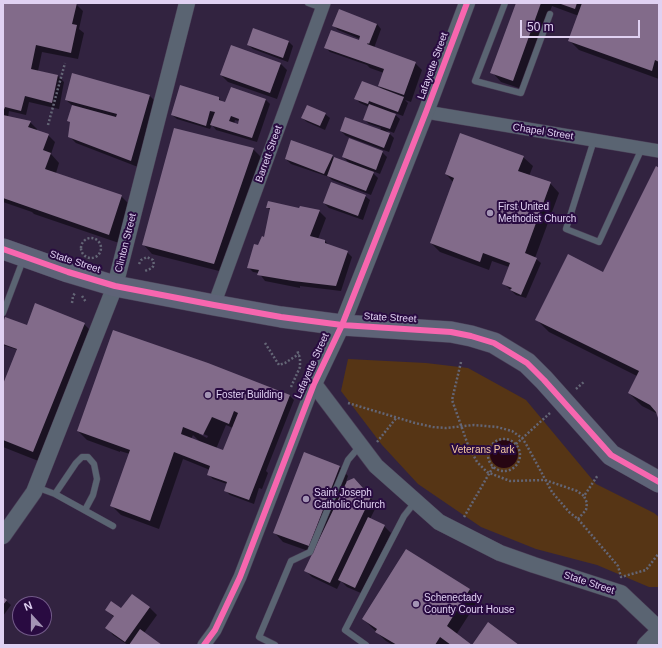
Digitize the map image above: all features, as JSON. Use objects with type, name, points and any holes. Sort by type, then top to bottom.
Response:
[{"type":"main road","name":"State Street","points":[[3,249],[68,272],[115,286],[281,317],[342,325],[451,332],[471,336],[494,344],[526,363],[544,380],[611,455],[659,482]]},
{"type":"street","name":"Clinton Street","points":[[3,536],[34,492],[115,286],[187,3]]},
{"type":"street","name":"Lafayette Street","points":[[204,645],[215,630],[240,577],[314,384],[342,325],[426,112],[467,3]]},
{"type":"street","name":"Barrett Street","points":[[214,305],[323,6]]},
{"type":"street","name":"Chapel Street","points":[[426,112],[659,151]]},
{"type":"street","name":"State Street","points":[[314,384],[376,466],[439,522],[500,553],[534,566],[621,593],[659,630]]},
{"type":"street","points":[[645,645],[659,630]]},
{"type":"lane","points":[[308,3],[323,6]]},
{"type":"lane","points":[[505,3],[475,81],[521,93],[550,14]]},
{"type":"lane","points":[[594,140],[566,228],[599,242],[643,148]]},
{"type":"lane","points":[[3,313],[24,256]]},
{"type":"lane","points":[[275,645],[259,637],[291,561],[310,552],[348,460],[360,446]]},
{"type":"lane","points":[[55,494],[76,463],[82,457],[88,457],[94,464],[97,479],[85,510]]},
{"type":"lane","points":[[36,486],[55,494],[114,526]]},
{"type":"lane","points":[[366,645],[345,630],[404,516],[416,501]]},
{"type":"path","points":[[48,125],[65,63]]},
{"type":"path","points":[[85,239],[95,239],[101,247],[100,253],[95,258],[85,257],[81,251],[81,244],[85,239]]},
{"type":"path","points":[[139,264],[141,260],[147,257],[153,260],[154,265],[152,268],[145,271]]},
{"type":"path","points":[[72,303],[73,296],[76,292],[80,293],[86,302]]},
{"type":"path","points":[[265,343],[279,365],[299,354]]},
{"type":"path","points":[[291,387],[300,367],[300,358],[297,350]]},
{"type":"path","points":[[461,362],[452,400],[468,445],[477,462],[490,474],[510,481],[545,480],[577,491],[584,496],[587,503],[586,510],[578,519]]},
{"type":"path","points":[[573,392],[584,381]]},
{"type":"path","points":[[346,403],[415,423],[446,428],[474,425],[497,427],[512,431],[522,438],[526,444],[552,492],[569,512],[578,519],[618,566],[621,577],[646,570],[659,553]]},
{"type":"path","points":[[516,444],[551,413]]},
{"type":"path","points":[[376,443],[397,417]]},
{"type":"path","points":[[502,438],[507,438],[516,444],[520,454],[517,464],[509,470],[503,471],[493,467],[487,453],[492,443],[502,438]]},
{"type":"path","points":[[462,519],[493,467]]},
{"type":"path","points":[[584,496],[598,475]]},
{"type":"green space","name":"Veterans Park","points":[[348,359],[426,363],[468,368],[526,400],[596,484],[654,513],[659,517],[659,587],[649,587],[597,565],[536,549],[481,527],[418,484],[382,445],[341,391]]},
{"type":"shaded area","points":[[504,440],[514,444],[518,454],[514,464],[504,468],[494,464],[490,454],[494,444]]},
{"type":"building","points":[[3,3],[77,3],[72,24],[77,25],[71,53],[36,45],[31,69],[58,75],[52,103],[25,96],[21,111],[5,107],[3,112]]},
{"type":"building","points":[[516,3],[541,3],[513,81],[490,73]]},
{"type":"building","points":[[558,3],[577,3],[575,9]]},
{"type":"building","points":[[582,3],[659,3],[659,62],[655,60],[652,71],[568,41]]},
{"type":"building","points":[[339,9],[377,24],[369,44],[367,44],[416,62],[404,95],[378,86],[384,69],[324,48],[331,30],[359,40],[360,36],[332,26]]},
{"type":"building","points":[[253,28],[289,41],[283,58],[247,45]]},
{"type":"building","points":[[231,45],[281,63],[270,93],[220,75]]},
{"type":"building","points":[[72,73],[150,95],[131,161],[68,137],[70,122],[67,121],[72,105],[116,117],[117,114],[65,100]]},
{"type":"building","points":[[362,81],[404,97],[398,112],[369,101],[368,104],[354,99]]},
{"type":"building","points":[[180,85],[219,97],[219,100],[225,102],[231,87],[266,99],[252,138],[210,125],[215,112],[210,111],[206,126],[171,115]],"holes":[[[231,116],[239,119],[238,124],[229,121]]]},
{"type":"building","points":[[369,104],[396,114],[390,129],[363,120]]},
{"type":"building","points":[[307,105],[326,113],[320,126],[301,118]]},
{"type":"building","points":[[3,115],[31,121],[28,127],[49,134],[43,150],[51,153],[45,169],[122,195],[109,235],[3,198]]},
{"type":"building","points":[[345,117],[390,133],[384,148],[340,131]]},
{"type":"building","points":[[174,128],[254,148],[214,264],[142,245]]},
{"type":"building","name":"First United Methodist Church","points":[[460,133],[524,156],[518,171],[551,182],[525,253],[537,258],[521,295],[510,290],[512,288],[502,284],[510,263],[483,253],[480,262],[430,243],[454,178],[445,174]]},
{"type":"building","points":[[349,138],[383,151],[376,170],[342,157]]},
{"type":"building","points":[[291,140],[333,155],[324,174],[285,159]]},
{"type":"building","points":[[334,157],[374,172],[366,191],[327,176]]},
{"type":"building","points":[[656,166],[659,168],[659,421],[656,412],[650,405],[628,393],[639,371],[535,320],[568,254],[603,272]]},
{"type":"building","points":[[331,182],[366,195],[358,216],[323,203]]},
{"type":"building","points":[[268,201],[299,208],[300,206],[320,210],[310,236],[325,240],[325,243],[348,251],[336,286],[257,275],[259,270],[247,268],[254,244],[258,245],[262,236],[264,237],[270,208],[266,208]]},
{"type":"building","points":[[35,303],[85,323],[33,452],[3,440],[3,384],[17,349],[3,344],[3,323],[5,317],[27,325]]},
{"type":"building","points":[[113,330],[208,363],[290,395],[249,500],[224,491],[227,482],[207,475],[210,466],[174,452],[150,521],[110,506],[130,450],[77,431]],"holes":[[[234,411],[238,413],[223,450],[181,434],[183,427],[203,435],[212,417],[229,424]]]},
{"type":"building","name":"Saint Joseph Catholic Church","points":[[304,452],[340,466],[309,546],[273,533]]},
{"type":"building","points":[[354,478],[371,497],[330,583],[304,571],[347,481]]},
{"type":"building","points":[[368,517],[385,525],[355,588],[338,580]]},
{"type":"building","name":"Schenectady County Court House","points":[[406,549],[470,589],[447,626],[472,645],[451,645],[440,637],[435,645],[397,645],[375,632],[377,629],[362,619]]},
{"type":"building","points":[[132,594],[150,607],[125,642],[105,628],[114,616],[105,610],[111,601],[121,608]]},
{"type":"building","points":[[3,597],[7,600],[3,605]]},
{"type":"building","points":[[488,622],[519,645],[472,645]]},
{"type":"building","points":[[140,629],[162,645],[129,645]]},
{"type":"cycle path","points":[[204,645],[215,630],[240,577],[314,384],[342,325],[426,112],[467,3]]},
{"type":"cycle path","points":[[3,249],[68,272],[115,286],[214,305],[281,317],[342,325],[451,332],[494,343],[527,363],[611,455],[659,482]]},
{"type":"place","name":"First United Methodist Church","points":[[490,213]]},
{"type":"place","name":"Foster Building","points":[[208,395]]},
{"type":"place","name":"Saint Joseph Catholic Church","points":[[306,499]]},
{"type":"place","name":"Schenectady County Court House","points":[[416,604]]}]
